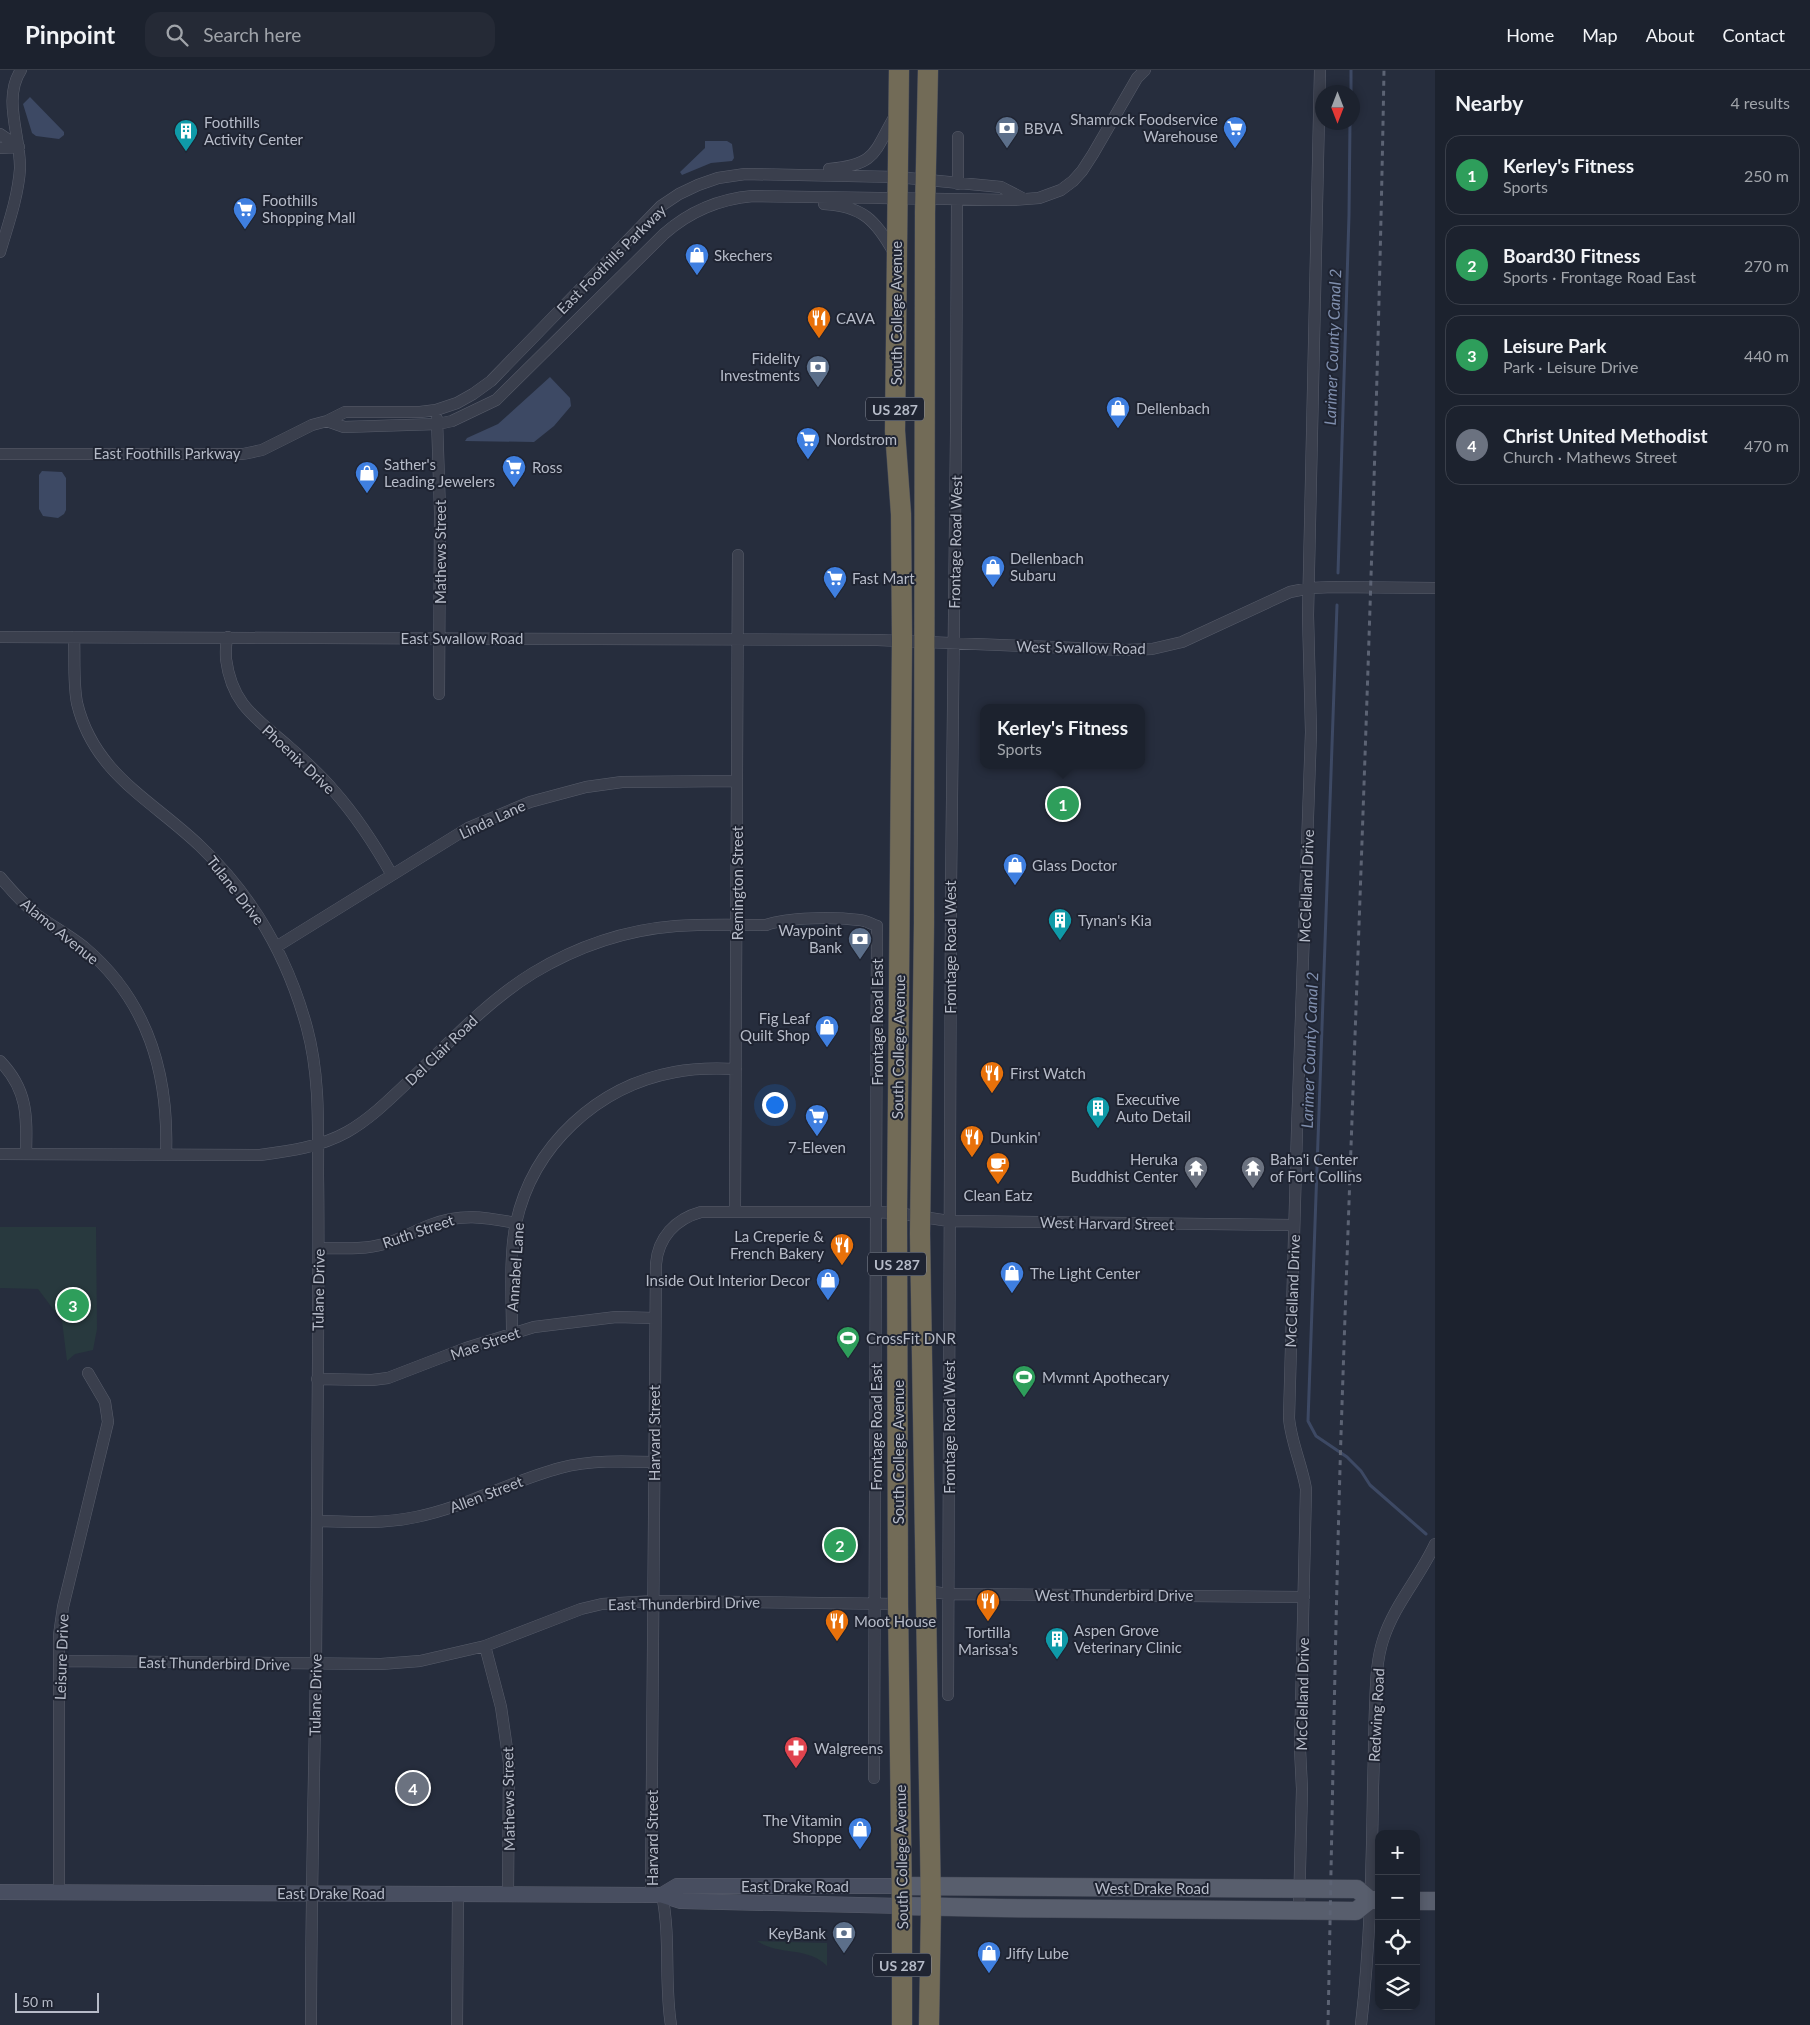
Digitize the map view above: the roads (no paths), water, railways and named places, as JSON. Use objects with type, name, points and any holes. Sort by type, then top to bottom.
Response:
[{"type":"highway","name":"South College Avenue","points":[[898,70],[895,431],[901,514],[902,641],[897,1213],[902,2025]]},
{"type":"highway","name":"South College Avenue","points":[[928,70],[924,913],[920,1217],[930,1897],[929,2025]]},
{"type":"highway","points":[[898,1504],[909,1515],[913,1583],[916,1588],[925,1591]]},
{"type":"highway","points":[[898,1604],[908,1609],[911,1614],[914,1667],[926,1681]]},
{"type":"main road","name":"East Drake Road","points":[[0,1892],[657,1895],[677,1886],[930,1897]]},
{"type":"main road","name":"West Drake Road","points":[[1121,1888],[1300,1888],[1357,1889],[1375,1900],[1356,1911],[1063,1908],[930,1897],[1121,1888]]},
{"type":"main road","points":[[1063,1908],[1111,1902],[1117,1897],[1121,1888]]},
{"type":"main road","points":[[1123,1908],[1129,1903],[1147,1898],[1204,1888]]},
{"type":"main road","points":[[1420,1901],[1435,1901]]},
{"type":"street","points":[[0,252],[16,193],[20,170],[13,90],[21,70]]},
{"type":"street","points":[[926,190],[957,200],[1039,198],[1061,190],[1073,181],[1088,163],[1131,87],[1145,70]]},
{"type":"street","name":"McClelland Drive","points":[[1299,1910],[1302,1789],[1300,1749],[1306,1489],[1304,1473],[1290,1430],[1289,1418],[1312,732],[1308,650],[1320,70]]},
{"type":"street","points":[[815,175],[826,170],[846,168],[866,160],[878,148],[898,110]]},
{"type":"street","points":[[0,134],[19,147]]},
{"type":"street","points":[[958,137],[958,184]]},
{"type":"street","points":[[0,148],[19,147]]},
{"type":"street","name":"East Foothills Parkway","points":[[0,454],[243,454],[262,450],[312,425],[327,421],[345,412],[420,412],[436,410],[457,403],[492,381],[648,218],[679,194],[698,185],[734,175],[815,175],[897,177],[926,190]]},
{"type":"street","points":[[926,190],[958,184],[1001,187],[1024,199]]},
{"type":"street","name":"East Foothills Parkway","points":[[327,421],[344,427],[438,424],[452,421],[496,400],[664,234],[690,214],[706,206],[737,198],[897,198],[926,190]]},
{"type":"street","points":[[803,198],[817,204],[851,209],[866,215],[883,233],[896,258]]},
{"type":"street","name":"Frontage Road West","points":[[948,1695],[949,1221],[957,200]]},
{"type":"street","name":"Mathews Street","points":[[436,410],[438,424],[439,694]]},
{"type":"street","name":"Remington Street","points":[[735,1212],[738,555]]},
{"type":"street","name":"West Swallow Road","points":[[925,642],[1124,650],[1152,649],[1182,642],[1290,592],[1310,588],[1338,587],[1435,588]]},
{"type":"street","name":"East Swallow Road","points":[[0,637],[925,642]]},
{"type":"street","name":"Tulane Drive","points":[[74,637],[76,699],[88,732],[102,756],[117,776],[133,791],[172,820],[201,846],[222,869],[260,918],[276,947],[298,999],[308,1032],[317,1085],[319,1248],[311,2025]]},
{"type":"street","name":"Phoenix Drive","points":[[228,637],[226,641],[227,668],[236,693],[245,708],[256,720],[309,764],[334,790],[357,819],[392,875]]},
{"type":"street","name":"Linda Lane","points":[[276,947],[468,828],[503,812],[558,793],[622,782],[737,781]]},
{"type":"street","name":"Alamo Avenue","points":[[0,877],[36,914],[92,954],[112,976],[138,1014],[149,1036],[163,1084],[167,1126],[166,1154]]},
{"type":"street","name":"Del Clair Road","points":[[0,1154],[260,1155],[296,1150],[318,1144],[345,1133],[378,1110],[498,998],[533,973],[558,959],[612,938],[682,926],[766,926],[780,920],[795,919],[860,920],[877,926]]},
{"type":"street","name":"Frontage Road East","points":[[874,1778],[877,926]]},
{"type":"street","points":[[0,1061],[17,1083],[23,1097],[27,1122],[26,1154]]},
{"type":"street","name":"Annabel Lane","points":[[512,1333],[516,1223],[532,1181],[544,1158],[572,1124],[586,1112],[627,1087],[652,1078],[688,1070],[736,1069]]},
{"type":"street","name":"Harvard Street","points":[[671,2025],[666,1986],[666,1917],[657,1895],[654,1318],[657,1253],[666,1235],[676,1223],[688,1216],[701,1212],[877,1212],[920,1217]]},
{"type":"street","name":"Ruth Street","points":[[319,1248],[366,1247],[384,1244],[429,1226],[459,1217],[474,1216],[516,1223]]},
{"type":"street","name":"West Harvard Street","points":[[920,1217],[949,1221],[1294,1225]]},
{"type":"street","name":"Mae Street","points":[[317,1380],[372,1380],[388,1378],[466,1348],[512,1333],[562,1322],[616,1317],[654,1318]]},
{"type":"street","name":"Leisure Drive","points":[[59,1892],[59,1636],[63,1607],[108,1422],[105,1402],[88,1373]]},
{"type":"street","name":"Allen Street","points":[[317,1521],[371,1522],[416,1518],[444,1510],[503,1487],[561,1468],[588,1463],[654,1462]]},
{"type":"street","name":"Redwing Road","points":[[1361,2025],[1375,1900],[1374,1755],[1378,1662],[1391,1620],[1435,1544]]},
{"type":"street","name":"West Thunderbird Drive","points":[[925,1591],[949,1594],[1304,1597]]},
{"type":"street","name":"East Thunderbird Drive","points":[[60,1661],[381,1664],[420,1661],[485,1646],[581,1609],[612,1603],[898,1604]]},
{"type":"street","name":"Mathews Street","points":[[485,1646],[501,1707],[509,1764],[508,1894]]},
{"type":"street","points":[[457,2025],[458,1894]]},
{"type":"water","points":[[30,97],[64,132],[64,135],[59,139],[36,136],[32,133],[23,104]]},
{"type":"water","points":[[705,141],[727,141],[732,144],[734,158],[732,161],[711,163],[682,175],[680,172],[705,148]]},
{"type":"water","points":[[550,377],[570,398],[571,406],[554,426],[534,442],[465,441],[467,438],[498,424]]},
{"type":"water","points":[[42,471],[62,472],[66,478],[66,510],[58,518],[43,516],[39,509],[39,475]]},
{"type":"waterway","name":"Larimer County Canal 2","points":[[1351,70],[1351,85]]},
{"type":"waterway","name":"Larimer County Canal 2","points":[[1338,573],[1350,130]]},
{"type":"waterway","name":"Larimer County Canal 2","points":[[1337,605],[1308,1421],[1316,1436],[1347,1457],[1361,1471],[1370,1485],[1426,1534]]},
{"type":"railway","points":[[1328,2025],[1339,1509],[1371,582],[1384,70]]},
{"type":"place","name":"BBVA","points":[[1007,149]]},
{"type":"place","name":"Shamrock Foodservice Warehouse","points":[[1235,149]]},
{"type":"place","name":"Foothills Activity Center","points":[[186,152]]},
{"type":"place","name":"Foothills Shopping Mall","points":[[245,230]]},
{"type":"place","name":"Skechers","points":[[697,276]]},
{"type":"place","name":"CAVA","points":[[819,339]]},
{"type":"place","name":"Fidelity Investments","points":[[818,388]]},
{"type":"place","name":"Dellenbach","points":[[1118,429]]},
{"type":"place","name":"Nordstrom","points":[[808,460]]},
{"type":"place","name":"Ross","points":[[514,488]]},
{"type":"place","name":"Sather's Leading Jewelers","points":[[367,494]]},
{"type":"place","name":"Dellenbach Subaru","points":[[993,588]]},
{"type":"place","name":"Fast Mart","points":[[835,599]]},
{"type":"place","name":"Kerley's Fitness","points":[[1063,804]]},
{"type":"place","name":"Glass Doctor","points":[[1015,886]]},
{"type":"place","name":"Tynan's Kia","points":[[1060,941]]},
{"type":"place","name":"Waypoint Bank","points":[[860,960]]},
{"type":"place","name":"Fig Leaf Quilt Shop","points":[[827,1048]]},
{"type":"place","name":"First Watch","points":[[992,1094]]},
{"type":"place","name":"Executive Auto Detail","points":[[1098,1129]]},
{"type":"place","name":"7-Eleven","points":[[817,1137]]},
{"type":"place","name":"Dunkin'","points":[[972,1158]]},
{"type":"place","name":"Clean Eatz","points":[[998,1185]]},
{"type":"place","name":"Heruka Buddhist Center","points":[[1196,1189]]},
{"type":"place","name":"Baha'i Center of Fort Collins","points":[[1253,1189]]},
{"type":"place","name":"La Creperie & French Bakery","points":[[842,1266]]},
{"type":"place","name":"The Light Center","points":[[1012,1294]]},
{"type":"place","name":"Inside Out Interior Decor","points":[[828,1301]]},
{"type":"place","name":"Leisure Park","points":[[73,1305]]},
{"type":"place","name":"CrossFit DNR","points":[[848,1359]]},
{"type":"place","name":"Mvmnt Apothecary","points":[[1024,1398]]},
{"type":"place","name":"Board30 Fitness","points":[[840,1545]]},
{"type":"place","name":"Tortilla Marissa's","points":[[988,1622]]},
{"type":"place","name":"Moot House","points":[[837,1642]]},
{"type":"place","name":"Aspen Grove Veterinary Clinic","points":[[1057,1660]]},
{"type":"place","name":"Walgreens","points":[[796,1769]]},
{"type":"place","name":"Christ United Methodist","points":[[413,1788]]},
{"type":"place","name":"The Vitamin Shoppe","points":[[860,1850]]},
{"type":"place","name":"KeyBank","points":[[844,1954]]},
{"type":"place","name":"Jiffy Lube","points":[[989,1974]]}]
